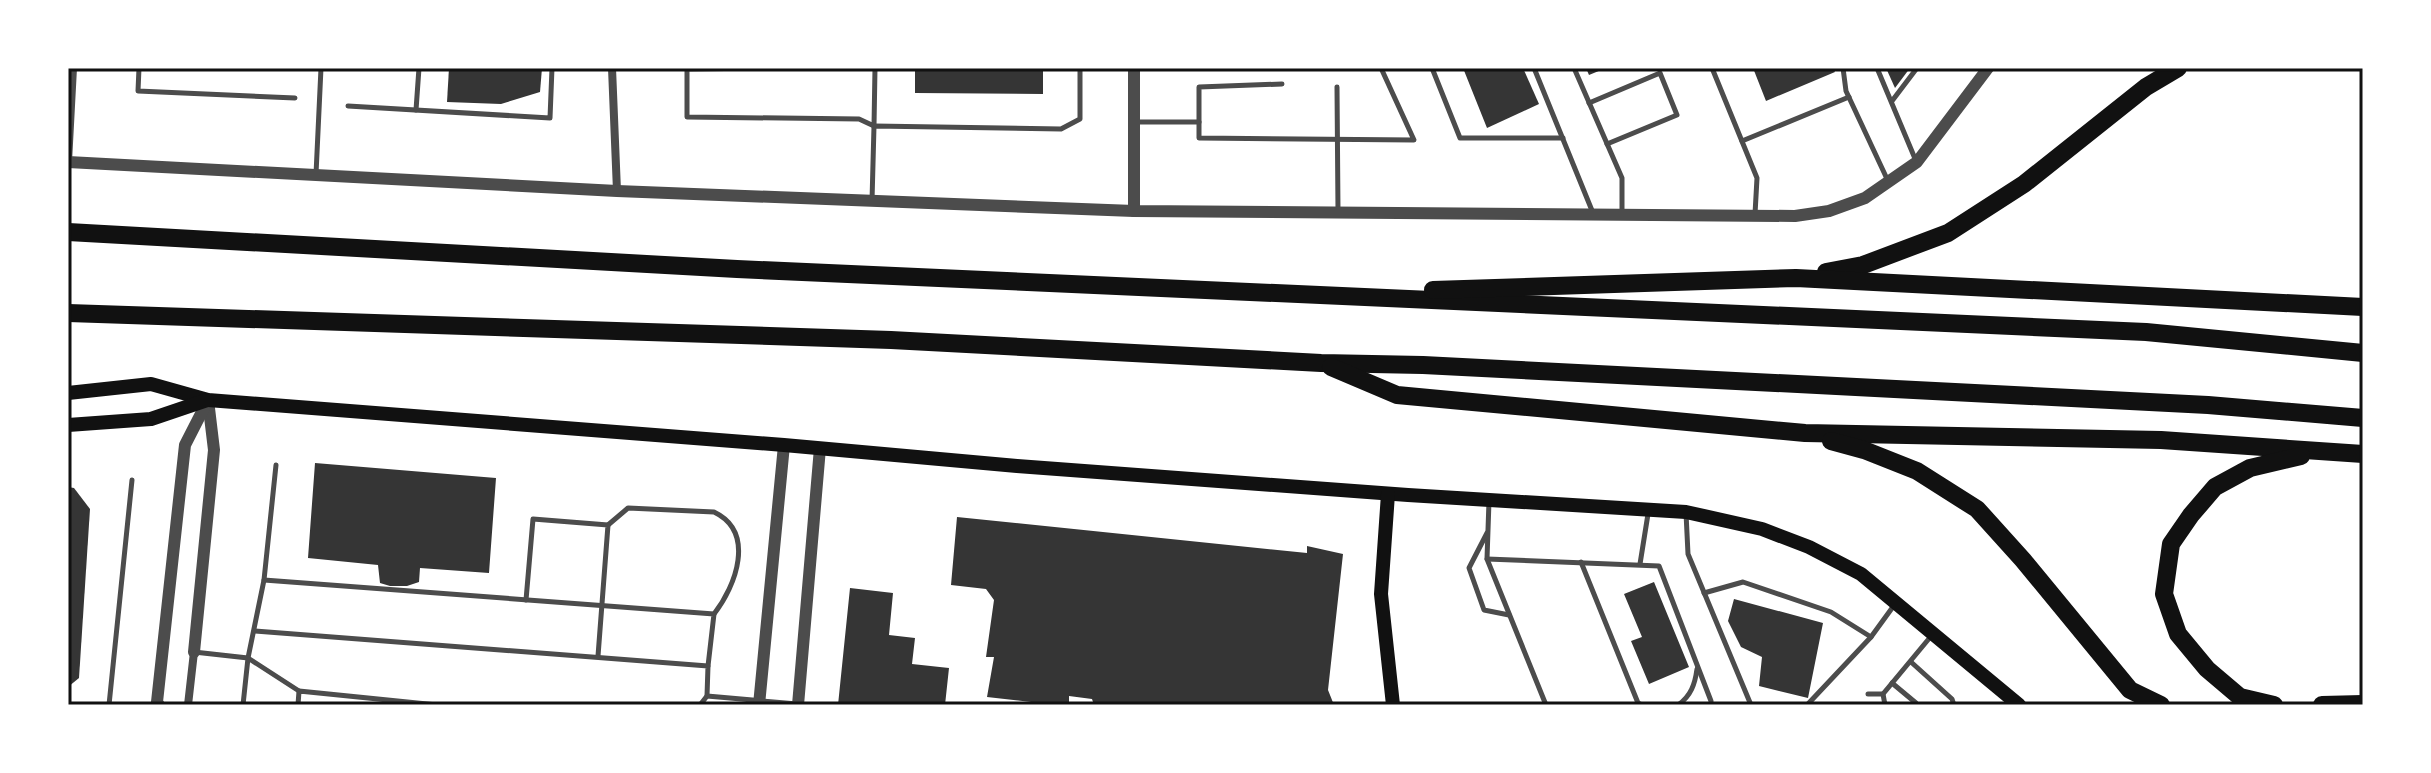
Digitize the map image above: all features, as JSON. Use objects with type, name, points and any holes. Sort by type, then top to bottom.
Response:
[{"type":"highway","points":[[1796,278],[1863,265],[1948,233],[2024,184],[2146,87],[2178,68]]},
{"type":"highway","points":[[73,231],[737,269],[2146,332],[2363,353]]},
{"type":"highway","points":[[1286,294],[1796,278],[2363,307]]},
{"type":"highway","points":[[68,313],[891,340],[2208,405],[2363,418]]},
{"type":"highway","points":[[1321,363],[1397,395],[1805,433],[2161,440],[2363,454]]},
{"type":"highway","points":[[1805,433],[1864,450],[1917,471],[1977,509],[2130,690],[2161,705]]},
{"type":"highway","points":[[2274,705],[2240,697],[2207,669],[2178,634],[2164,594],[2171,544],[2215,487],[2250,468],[2321,452]]},
{"type":"highway","points":[[2322,705],[2363,704]]},
{"type":"main road","points":[[68,393],[151,384],[208,400],[1017,466],[1388,494],[1686,512],[1762,529],[1809,547],[1861,574],[2019,705]]},
{"type":"main road","points":[[68,425],[151,419],[208,400]]},
{"type":"main road","points":[[1388,494],[1381,594],[1393,705]]},
{"type":"street","points":[[73,68],[68,162],[617,191],[1134,211],[1755,216],[1795,216],[1829,211],[1865,198],[1917,162],[1988,68]]},
{"type":"street","points":[[612,68],[617,191]]},
{"type":"street","points":[[1134,68],[1134,211]]},
{"type":"street","points":[[188,705],[214,450],[208,400]]},
{"type":"street","points":[[159,705],[185,445],[208,400]]},
{"type":"street","points":[[759,703],[784,445]]},
{"type":"street","points":[[798,705],[820,448]]},
{"type":"lane","points":[[139,68],[138,91],[295,98]]},
{"type":"lane","points":[[316,175],[321,68]]},
{"type":"lane","points":[[416,110],[419,68]]},
{"type":"lane","points":[[348,106],[550,118],[552,68]]},
{"type":"lane","points":[[768,68],[687,68],[687,117],[859,119],[874,126],[1061,129],[1080,119],[1080,68]]},
{"type":"lane","points":[[872,201],[875,68]]},
{"type":"lane","points":[[1282,84],[1199,87],[1199,138],[1414,140],[1381,68]]},
{"type":"lane","points":[[1432,68],[1460,138],[1563,138]]},
{"type":"lane","points":[[1534,68],[1594,214]]},
{"type":"lane","points":[[1574,68],[1622,178],[1622,214]]},
{"type":"lane","points":[[1712,68],[1757,178],[1755,216]]},
{"type":"lane","points":[[1843,68],[1849,97],[1888,182]]},
{"type":"lane","points":[[1877,68],[1917,162]]},
{"type":"lane","points":[[1891,102],[1917,68]]},
{"type":"lane","points":[[1589,103],[1660,73],[1677,115],[1607,144]]},
{"type":"lane","points":[[1337,87],[1338,212]]},
{"type":"lane","points":[[1742,141],[1849,97]]},
{"type":"lane","points":[[1134,122],[1199,122]]},
{"type":"lane","points":[[243,705],[248,658],[264,580],[276,465]]},
{"type":"lane","points":[[109,705],[132,480]]},
{"type":"lane","points":[[1489,500],[1487,559],[1546,705]]},
{"type":"lane","points":[[526,600],[533,519],[608,525],[628,508],[714,512],[724,517],[737,534],[738,566],[726,599],[714,614],[707,696],[700,705]]},
{"type":"lane","points":[[1640,564],[1648,510]]},
{"type":"lane","points":[[1686,512],[1688,554],[1751,705]]},
{"type":"lane","points":[[598,656],[608,525]]},
{"type":"lane","points":[[1488,532],[1469,568],[1484,610],[1510,615]]},
{"type":"lane","points":[[1487,559],[1659,566],[1711,705]]},
{"type":"lane","points":[[1581,562],[1638,704]]},
{"type":"lane","points":[[264,580],[714,614]]},
{"type":"lane","points":[[1704,593],[1743,582],[1831,612],[1871,637]]},
{"type":"lane","points":[[1807,705],[1871,637],[1896,603]]},
{"type":"lane","points":[[255,631],[708,666]]},
{"type":"lane","points":[[1885,705],[1883,694],[1933,634]]},
{"type":"lane","points":[[194,652],[248,658],[299,691],[437,705]]},
{"type":"lane","points":[[1911,662],[1952,699],[1954,705]]},
{"type":"lane","points":[[1678,705],[1695,685],[1697,666]]},
{"type":"lane","points":[[1892,683],[1916,703]]},
{"type":"lane","points":[[298,705],[299,691]]},
{"type":"lane","points":[[1868,694],[1883,694]]},
{"type":"lane","points":[[707,696],[798,705]]},
{"type":"building","points":[[449,68],[542,68],[540,92],[501,104],[447,102]]},
{"type":"building","points":[[915,68],[1043,68],[1043,94],[915,93]]},
{"type":"building","points":[[1463,68],[1523,68],[1539,104],[1487,128]]},
{"type":"building","points":[[1586,68],[1606,68],[1589,75]]},
{"type":"building","points":[[1753,68],[1833,68],[1835,72],[1766,101]]},
{"type":"building","points":[[1886,68],[1910,68],[1895,88]]},
{"type":"building","points":[[315,463],[496,478],[489,573],[420,568],[419,582],[390,586],[380,583],[378,565],[308,558]]},
{"type":"building","points":[[68,487],[74,488],[90,509],[79,678],[68,687]]},
{"type":"building","points":[[957,517],[1307,553],[1307,546],[1343,554],[1328,690],[1334,705],[1094,705],[1092,699],[1069,696],[1069,705],[1057,705],[987,697],[994,657],[986,657],[994,600],[986,589],[951,585]]},
{"type":"building","points":[[1654,582],[1689,667],[1649,684],[1631,641],[1642,637],[1624,594]]},
{"type":"building","points":[[850,588],[893,593],[889,635],[915,638],[912,664],[949,668],[945,705],[838,705]]},
{"type":"building","points":[[1734,599],[1823,623],[1808,698],[1759,686],[1762,657],[1741,647],[1728,621]]}]
